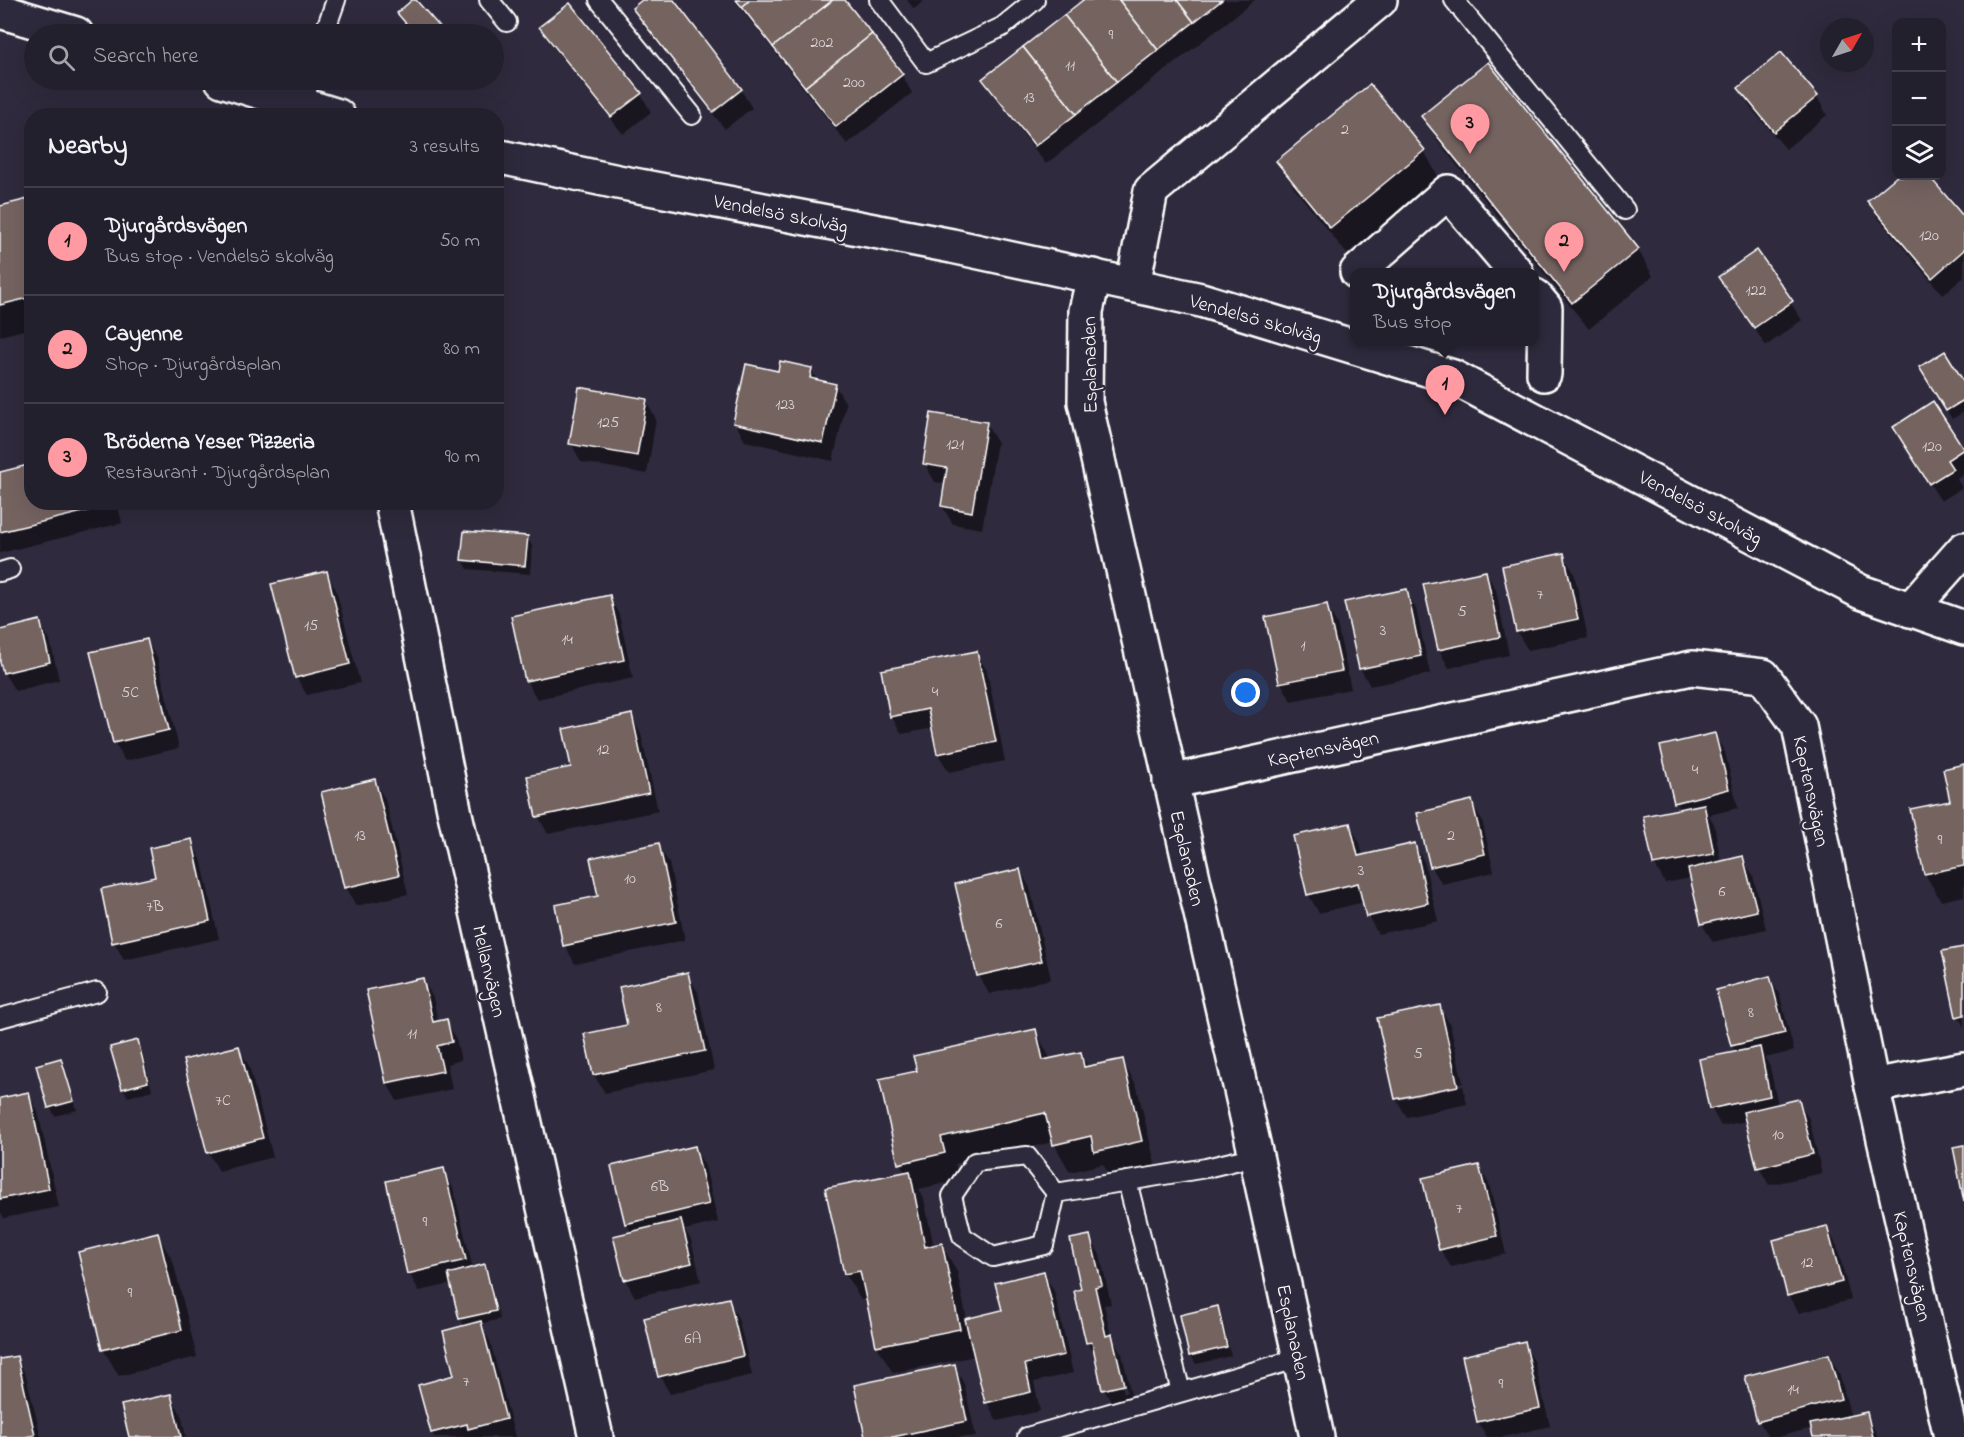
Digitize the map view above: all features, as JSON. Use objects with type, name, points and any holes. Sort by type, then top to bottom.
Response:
[{"type":"street","points":[[1133,285],[1151,191],[1380,0]]},
{"type":"street","points":[[0,11],[43,24]]},
{"type":"street","points":[[306,92],[327,108]]},
{"type":"street","name":"Vendelsö skolväg","points":[[504,158],[1094,276],[1201,300],[1350,346]]},
{"type":"street","points":[[1362,268],[1448,192],[1512,268]]},
{"type":"street","name":"Esplanaden","points":[[1094,276],[1086,311],[1085,402],[1256,1156],[1317,1437]]},
{"type":"street","points":[[1539,301],[1545,308],[1544,374]]},
{"type":"street","name":"Vendelsö skolväg","points":[[1352,346],[1453,377],[1861,592],[1964,628]]},
{"type":"street","name":"Mellanvägen","points":[[394,510],[455,814],[596,1437]]},
{"type":"street","points":[[1910,609],[1964,549]]},
{"type":"street","name":"Kaptensvägen","points":[[1170,782],[1692,668],[1762,676],[1798,726],[1872,1086],[1951,1437]]},
{"type":"street","points":[[1872,1086],[1964,1069]]},
{"type":"lane","points":[[328,24],[336,0]]},
{"type":"lane","points":[[489,0],[507,22]]},
{"type":"lane","points":[[599,0],[692,115]]},
{"type":"lane","points":[[879,0],[926,63],[1002,27],[1035,0]]},
{"type":"lane","points":[[1454,0],[1625,210]]},
{"type":"lane","points":[[0,1018],[97,992]]},
{"type":"lane","points":[[1028,1156],[1056,1193],[1044,1245],[993,1257],[962,1236],[952,1196],[975,1162],[1028,1156]]},
{"type":"lane","points":[[1056,1193],[1206,1168],[1256,1156]]},
{"type":"lane","points":[[1127,1181],[1181,1392]]},
{"type":"lane","points":[[1027,1437],[1299,1358]]},
{"type":"building","points":[[412,0],[416,0],[437,24],[406,24],[397,13]]},
{"type":"building","points":[[642,0],[674,0],[742,89],[713,112],[632,8]]},
{"type":"building","points":[[736,0],[750,0],[742,7]]},
{"type":"building","points":[[750,0],[833,0],[773,47],[742,7]]},
{"type":"building","points":[[833,0],[845,0],[872,34],[805,87],[773,47]]},
{"type":"building","points":[[1083,0],[1119,0],[1158,50],[1117,82],[1064,15]]},
{"type":"building","points":[[1119,0],[1177,0],[1194,22],[1158,50]]},
{"type":"building","points":[[1177,0],[1222,0],[1194,22]]},
{"type":"building","points":[[570,3],[642,93],[611,117],[539,27]]},
{"type":"building","points":[[1064,15],[1117,82],[1076,114],[1023,47]]},
{"type":"building","points":[[872,34],[903,74],[836,127],[805,87]]},
{"type":"building","points":[[1023,47],[1076,114],[1035,146],[982,79]]},
{"type":"building","points":[[1781,52],[1818,96],[1774,132],[1738,88]]},
{"type":"building","points":[[1488,62],[1639,249],[1572,303],[1421,116]]},
{"type":"building","points":[[1370,84],[1425,150],[1330,228],[1276,161]]},
{"type":"building","points":[[1892,180],[1932,180],[1964,217],[1964,250],[1932,278],[1867,201]]},
{"type":"building","points":[[24,200],[24,299],[0,305],[0,206]]},
{"type":"building","points":[[1757,250],[1793,301],[1754,328],[1718,277]]},
{"type":"building","points":[[1945,351],[1964,382],[1964,400],[1946,411],[1919,367]]},
{"type":"building","points":[[780,361],[812,368],[810,378],[836,384],[823,443],[733,423],[746,364],[778,371]]},
{"type":"building","points":[[579,387],[647,399],[637,456],[569,444]]},
{"type":"building","points":[[1933,401],[1964,449],[1947,460],[1953,469],[1929,484],[1893,427]]},
{"type":"building","points":[[931,413],[987,422],[972,512],[941,506],[947,468],[923,464]]},
{"type":"building","points":[[24,466],[24,510],[91,510],[0,532],[0,472]]},
{"type":"building","points":[[464,531],[528,536],[525,566],[461,560]]},
{"type":"building","points":[[1564,553],[1578,619],[1516,632],[1502,566]]},
{"type":"building","points":[[327,571],[350,664],[295,678],[271,584]]},
{"type":"building","points":[[1486,571],[1500,637],[1438,650],[1423,584]]},
{"type":"building","points":[[1407,589],[1421,656],[1359,669],[1344,602]]},
{"type":"building","points":[[610,595],[624,660],[525,681],[511,616]]},
{"type":"building","points":[[1327,604],[1342,671],[1279,683],[1265,617]]},
{"type":"building","points":[[40,620],[50,662],[3,673],[0,662],[0,630]]},
{"type":"building","points":[[147,639],[169,730],[113,743],[90,652]]},
{"type":"building","points":[[977,651],[996,742],[937,754],[928,709],[890,717],[881,670]]},
{"type":"building","points":[[632,714],[649,793],[536,817],[527,776],[571,767],[563,729]]},
{"type":"building","points":[[1715,733],[1729,789],[1674,803],[1660,746]]},
{"type":"building","points":[[1964,764],[1964,866],[1924,874],[1910,809],[1950,801],[1943,769]]},
{"type":"building","points":[[375,779],[399,875],[344,888],[321,792]]},
{"type":"building","points":[[1472,800],[1485,854],[1430,867],[1417,813]]},
{"type":"building","points":[[1704,804],[1714,854],[1653,865],[1643,816]]},
{"type":"building","points":[[1350,823],[1358,856],[1415,843],[1428,903],[1366,917],[1358,883],[1307,895],[1293,836]]},
{"type":"building","points":[[192,839],[210,921],[112,943],[101,889],[155,877],[149,848]]},
{"type":"building","points":[[659,843],[676,922],[563,946],[555,905],[598,896],[590,858]]},
{"type":"building","points":[[1743,856],[1757,911],[1701,924],[1688,869]]},
{"type":"building","points":[[1020,869],[1042,961],[977,976],[955,884]]},
{"type":"building","points":[[1964,947],[1964,1015],[1956,1017],[1942,951]]},
{"type":"building","points":[[688,972],[705,1051],[593,1075],[584,1034],[627,1025],[619,987]]},
{"type":"building","points":[[1770,976],[1785,1033],[1731,1046],[1716,990]]},
{"type":"building","points":[[423,978],[433,1022],[447,1019],[452,1042],[437,1046],[443,1071],[386,1083],[366,990]]},
{"type":"building","points":[[1440,1005],[1458,1086],[1395,1099],[1377,1018]]},
{"type":"building","points":[[1036,1029],[1043,1060],[1081,1052],[1084,1067],[1123,1059],[1142,1141],[1094,1152],[1091,1136],[1053,1145],[1045,1113],[941,1137],[945,1153],[898,1164],[879,1079],[917,1071],[913,1056]]},
{"type":"building","points":[[138,1040],[148,1082],[122,1089],[110,1047]]},
{"type":"building","points":[[239,1046],[263,1138],[207,1153],[183,1060]]},
{"type":"building","points":[[1760,1047],[1770,1096],[1709,1109],[1699,1059]]},
{"type":"building","points":[[61,1058],[74,1101],[48,1108],[36,1065]]},
{"type":"building","points":[[29,1092],[49,1189],[0,1199],[0,1098]]},
{"type":"building","points":[[1799,1099],[1813,1154],[1757,1168],[1743,1112]]},
{"type":"building","points":[[1964,1145],[1964,1202],[1953,1147]]},
{"type":"building","points":[[695,1146],[709,1204],[625,1224],[611,1166]]},
{"type":"building","points":[[1479,1165],[1497,1236],[1439,1250],[1422,1178]]},
{"type":"building","points":[[444,1168],[466,1260],[407,1274],[386,1181]]},
{"type":"building","points":[[910,1171],[925,1247],[942,1243],[960,1329],[876,1346],[860,1271],[844,1274],[825,1188]]},
{"type":"building","points":[[681,1220],[692,1263],[624,1280],[613,1236]]},
{"type":"building","points":[[1827,1226],[1842,1282],[1787,1296],[1773,1240]]},
{"type":"building","points":[[158,1232],[182,1330],[102,1350],[78,1252]]},
{"type":"building","points":[[1090,1235],[1102,1285],[1095,1287],[1106,1336],[1112,1334],[1124,1385],[1102,1390],[1092,1342],[1086,1343],[1074,1291],[1081,1289],[1070,1239]]},
{"type":"building","points":[[485,1264],[496,1311],[459,1319],[448,1274]]},
{"type":"building","points":[[1044,1271],[1064,1355],[1025,1364],[1031,1392],[985,1403],[965,1319],[1002,1310],[995,1283]]},
{"type":"building","points":[[729,1298],[743,1356],[658,1377],[644,1318]]},
{"type":"building","points":[[1218,1306],[1227,1347],[1189,1356],[1180,1315]]},
{"type":"building","points":[[481,1321],[506,1419],[468,1429],[467,1424],[431,1433],[418,1385],[454,1375],[443,1331]]},
{"type":"building","points":[[1525,1341],[1540,1408],[1477,1422],[1462,1356]]},
{"type":"building","points":[[1829,1354],[1841,1399],[1757,1422],[1745,1376]]},
{"type":"building","points":[[17,1356],[35,1435],[0,1437],[0,1359]]},
{"type":"building","points":[[955,1364],[967,1421],[893,1437],[865,1437],[854,1385]]},
{"type":"building","points":[[171,1394],[181,1437],[129,1437],[121,1405]]},
{"type":"building","points":[[1867,1412],[1873,1437],[1813,1437],[1810,1424]]},
{"type":"place","name":"Bröderna Yeser Pizzeria","points":[[1470,154]]},
{"type":"place","name":"Cayenne","points":[[1564,272]]},
{"type":"place","name":"Djurgårdsvägen","points":[[1445,415]]}]
